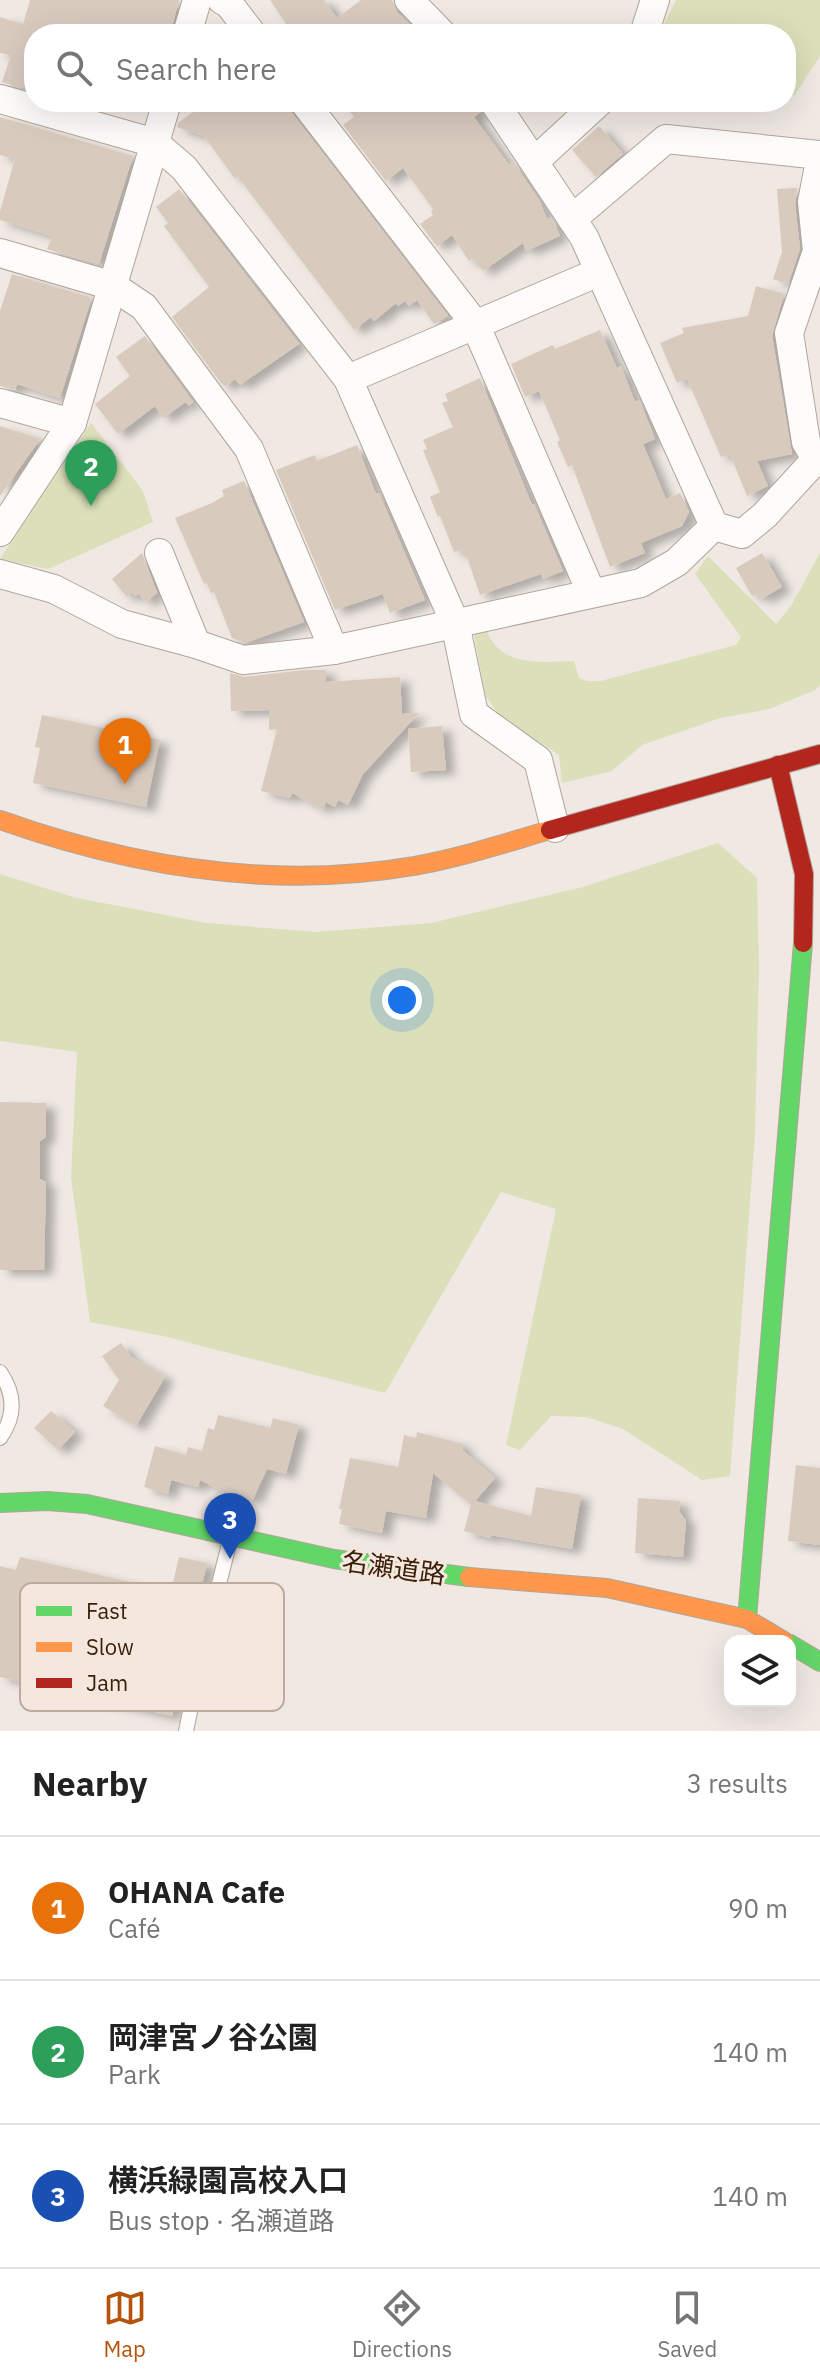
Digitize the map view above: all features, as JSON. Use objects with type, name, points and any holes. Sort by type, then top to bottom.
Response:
[{"type":"street","points":[[190,24],[197,0]]},
{"type":"street","points":[[222,0],[244,24]]},
{"type":"street","points":[[409,0],[432,24]]},
{"type":"street","points":[[646,24],[652,1]]},
{"type":"street","points":[[0,99],[24,106]]},
{"type":"street","points":[[46,112],[155,143],[184,168],[348,379],[455,623],[474,714],[538,760],[555,828]]},
{"type":"street","points":[[0,532],[72,423],[164,112]]},
{"type":"street","points":[[312,112],[475,324],[591,592]]},
{"type":"street","points":[[501,112],[572,219],[714,526],[742,534],[765,515],[818,457],[806,442],[789,333],[817,251],[812,202],[820,161]]},
{"type":"street","points":[[535,161],[588,112]]},
{"type":"street","points":[[572,219],[666,139],[820,155]]},
{"type":"street","points":[[0,253],[113,286],[144,307],[249,449],[334,650]]},
{"type":"street","points":[[348,379],[599,272]]},
{"type":"street","points":[[0,403],[72,423]]},
{"type":"street","points":[[0,574],[54,589],[122,624],[243,660],[334,650],[641,583],[677,562],[714,526]]},
{"type":"street","points":[[159,553],[196,644]]},
{"type":"street","points":[[0,820],[33,833],[135,860],[222,872],[319,874],[394,869],[476,852],[820,754]]},
{"type":"street","points":[[747,1619],[805,917],[804,874],[778,765]]},
{"type":"street","name":"名瀬道路","points":[[0,1503],[47,1501],[87,1504],[334,1559],[435,1574],[607,1588],[747,1619],[774,1635]]},
{"type":"street","points":[[796,1648],[820,1662]]},
{"type":"lane","points":[[0,1372],[13,1400],[9,1425],[0,1438]]},
{"type":"lane","points":[[219,1583],[231,1536]]},
{"type":"lane","points":[[186,1731],[190,1711]]},
{"type":"green space","points":[[676,0],[820,0],[820,56],[796,93],[796,24],[664,24]]},
{"type":"green space","points":[[91,423],[143,491],[153,522],[48,569],[0,559]]},
{"type":"green space","points":[[820,553],[820,685],[815,690],[769,709],[720,718],[642,745],[612,771],[562,783],[559,755],[499,715],[485,695],[474,634],[486,629],[501,651],[522,660],[574,661],[579,678],[601,681],[736,645],[741,637],[695,574],[708,556],[776,624],[791,606]]},
{"type":"green space","points":[[718,843],[757,878],[759,968],[755,1134],[730,1476],[702,1480],[623,1429],[586,1417],[551,1416],[520,1450],[506,1445],[556,1209],[501,1192],[385,1393],[163,1336],[90,1322],[71,1177],[77,1052],[0,1041],[0,874],[77,898],[207,923],[316,932],[431,923],[583,887]]},
{"type":"building","points":[[30,0],[179,0],[173,24],[24,24],[23,88],[2,82],[11,55],[0,53],[0,17],[23,24]]},
{"type":"building","points":[[270,0],[324,0],[337,18],[361,0],[392,0],[397,12],[408,24],[286,24]]},
{"type":"building","points":[[193,112],[291,112],[448,316],[434,324],[417,300],[409,306],[405,301],[398,306],[396,303],[374,321],[371,317],[354,330],[204,136],[177,127]]},
{"type":"building","points":[[350,112],[480,112],[474,117],[509,165],[513,162],[539,200],[547,219],[550,217],[554,222],[560,236],[526,251],[523,243],[483,271],[473,258],[469,261],[452,235],[437,246],[420,224],[433,215],[433,209],[403,168],[386,181],[343,125],[354,117]]},
{"type":"building","points":[[0,117],[133,156],[99,264],[47,249],[52,236],[0,220],[15,159],[0,155]]},
{"type":"building","points":[[599,126],[623,154],[596,177],[572,150]]},
{"type":"building","points":[[797,188],[795,204],[800,249],[788,284],[773,279],[782,252],[777,189]]},
{"type":"building","points":[[179,189],[299,344],[240,385],[235,379],[226,386],[221,383],[172,317],[209,287],[164,226],[168,223],[156,207]]},
{"type":"building","points":[[12,274],[91,300],[60,398],[17,384],[15,390],[0,386],[0,311]]},
{"type":"building","points":[[756,286],[784,294],[772,336],[792,454],[757,461],[768,486],[747,496],[730,454],[721,457],[687,379],[677,383],[660,343],[684,333],[682,328],[748,316]]},
{"type":"building","points":[[600,330],[617,368],[621,366],[635,402],[639,400],[655,439],[643,444],[666,499],[680,493],[689,512],[682,526],[641,543],[645,553],[610,567],[572,465],[568,467],[539,391],[525,397],[511,364],[553,345],[555,349]]},
{"type":"building","points":[[145,336],[193,402],[189,406],[186,402],[163,418],[155,406],[118,434],[95,404],[130,376],[116,357]]},
{"type":"building","points":[[480,378],[532,505],[563,571],[543,579],[541,574],[480,595],[467,557],[462,549],[454,552],[430,497],[440,492],[423,450],[427,449],[423,440],[453,427],[442,403],[448,401],[445,394]]},
{"type":"building","points":[[0,426],[40,439],[0,496]]},
{"type":"building","points":[[357,445],[425,600],[390,613],[383,594],[335,610],[276,470],[315,455],[317,461]]},
{"type":"building","points":[[244,481],[304,622],[245,643],[232,638],[214,592],[211,593],[206,582],[204,584],[175,518],[212,503],[224,496],[222,490]]},
{"type":"building","points":[[142,553],[157,593],[146,602],[139,594],[135,596],[132,592],[127,597],[112,579]]},
{"type":"building","points":[[762,553],[782,587],[761,599],[758,593],[752,596],[736,568]]},
{"type":"building","points":[[326,670],[326,682],[400,677],[402,714],[419,713],[363,774],[348,805],[338,800],[335,807],[326,802],[323,809],[292,793],[290,798],[261,791],[277,729],[269,730],[269,710],[231,711],[230,673],[245,677]]},
{"type":"building","points":[[42,715],[160,740],[146,807],[33,783],[40,748],[35,747]]},
{"type":"building","points":[[442,726],[446,770],[411,772],[408,729]]},
{"type":"building","points":[[0,1102],[46,1103],[46,1137],[40,1141],[40,1179],[46,1182],[44,1270],[0,1270]]},
{"type":"building","points":[[121,1343],[131,1357],[165,1377],[136,1426],[103,1406],[119,1380],[102,1356]]},
{"type":"building","points":[[51,1411],[75,1432],[58,1450],[34,1428]]},
{"type":"building","points":[[218,1415],[270,1428],[273,1418],[299,1425],[286,1474],[267,1469],[252,1501],[235,1492],[233,1496],[200,1480],[198,1487],[171,1480],[168,1494],[144,1487],[155,1446],[186,1455],[188,1447],[202,1451],[208,1428],[214,1430]]},
{"type":"building","points":[[417,1432],[463,1444],[462,1450],[495,1478],[475,1501],[531,1516],[536,1487],[581,1495],[572,1549],[491,1535],[490,1538],[464,1531],[471,1505],[433,1473],[426,1518],[386,1511],[382,1533],[339,1524],[342,1509],[339,1509],[350,1458],[398,1467],[404,1435],[416,1438]]},
{"type":"building","points":[[796,1465],[820,1468],[820,1545],[788,1541]]},
{"type":"building","points":[[638,1498],[680,1501],[679,1511],[686,1521],[683,1557],[635,1553]]},
{"type":"building","points":[[20,1557],[135,1583],[20,1583],[20,1682],[0,1677],[0,1566],[16,1570]]},
{"type":"building","points":[[179,1557],[207,1563],[202,1583],[173,1583]]},
{"type":"building","points":[[150,1711],[173,1711],[172,1716]]},
{"type":"traffic: fast","points":[[747,1619],[803,943]]},
{"type":"traffic: fast","points":[[0,1503],[47,1501],[87,1504],[334,1559],[469,1577]]},
{"type":"traffic: fast","points":[[796,1648],[820,1662]]},
{"type":"traffic: slow","points":[[0,820],[152,862],[204,870],[309,876],[414,866],[465,855],[550,830]]},
{"type":"traffic: slow","points":[[469,1577],[607,1588],[747,1619],[774,1635]]},
{"type":"traffic: jam","points":[[550,830],[820,754]]},
{"type":"traffic: jam","points":[[778,765],[804,874],[803,943]]},
{"type":"place","name":"岡津宮ノ谷公園","points":[[91,506]]},
{"type":"place","name":"OHANA Cafe","points":[[125,784]]},
{"type":"place","name":"横浜緑園高校入口","points":[[230,1559]]}]
